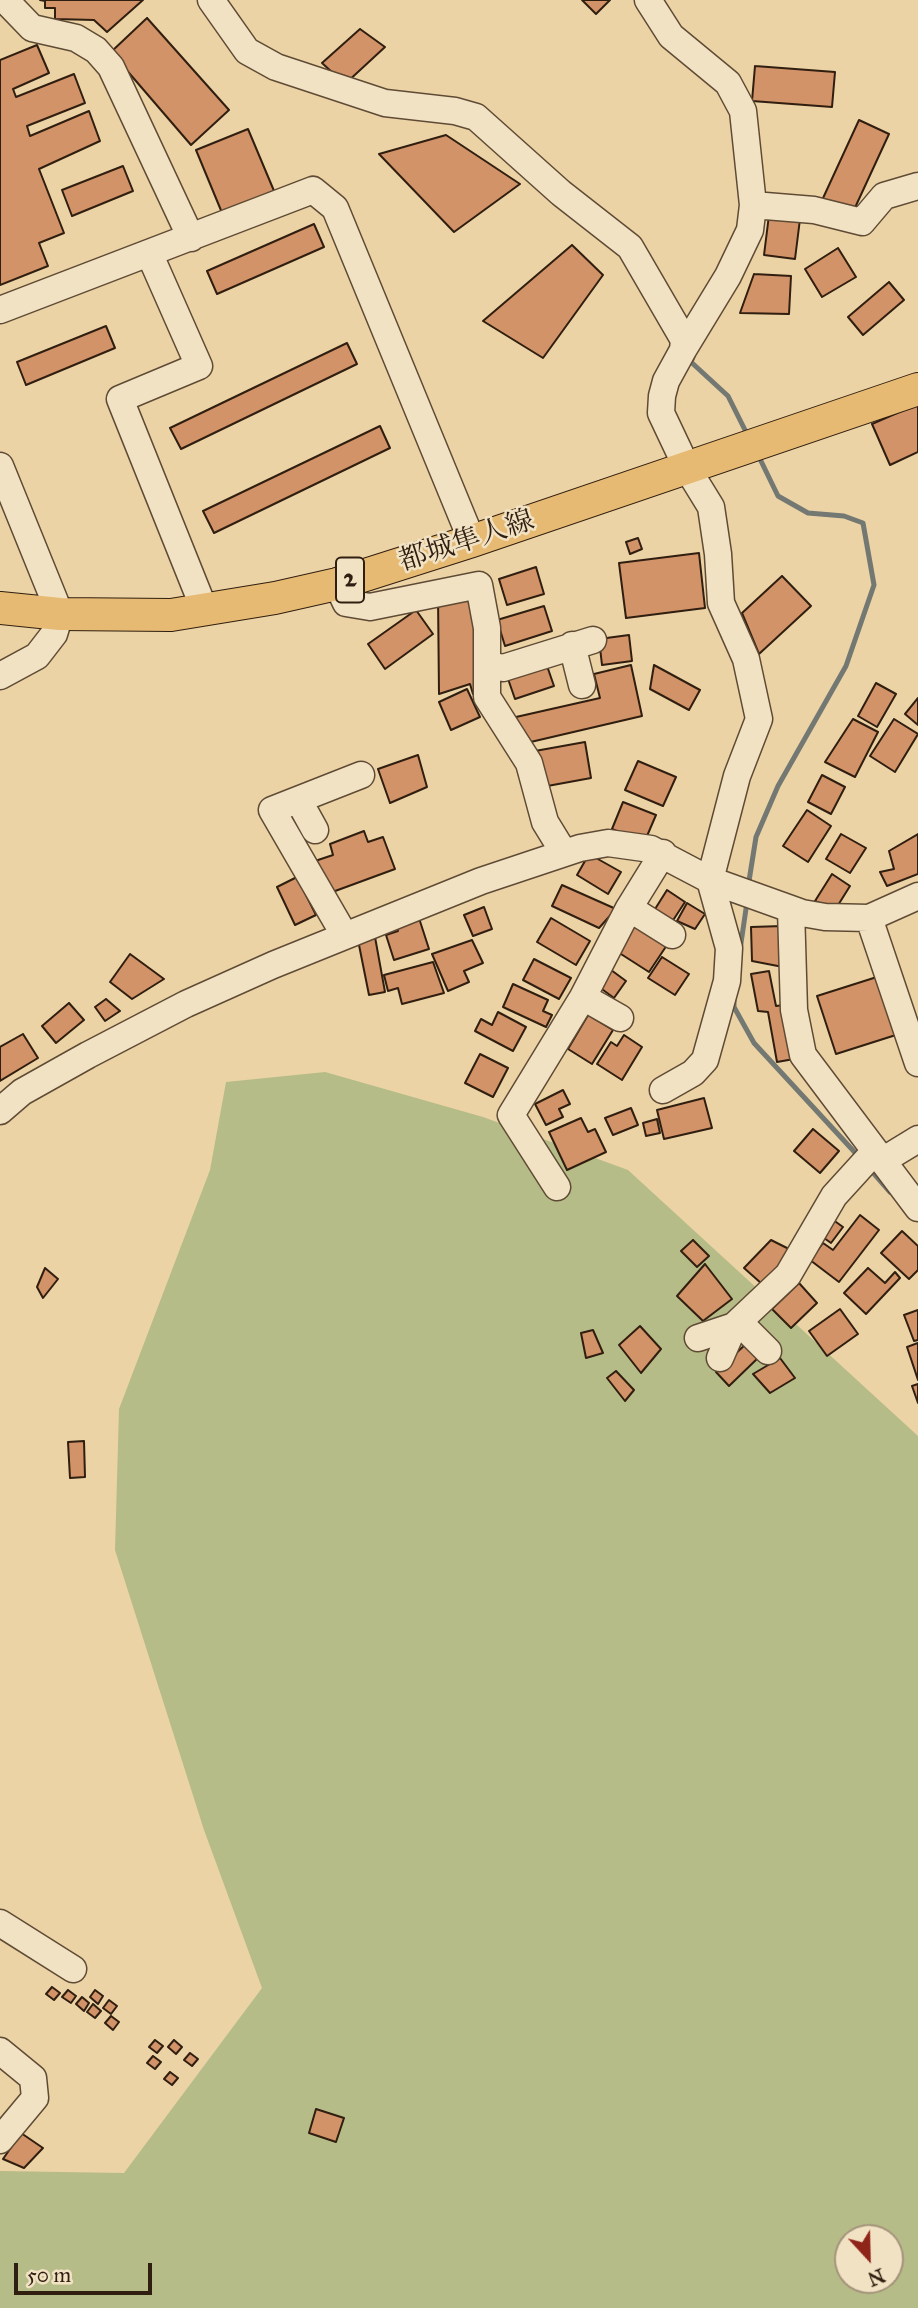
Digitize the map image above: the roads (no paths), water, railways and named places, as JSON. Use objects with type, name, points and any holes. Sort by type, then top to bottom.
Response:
[{"type":"main road","name":"都城隼人線","points":[[0,608],[60,614],[171,615],[205,611],[337,584],[472,541],[918,389]]},
{"type":"street","points":[[5,0],[32,28],[76,38],[96,50],[111,67],[191,238]]},
{"type":"street","points":[[211,0],[247,51],[276,67],[385,103],[456,111],[477,117],[561,193],[630,247],[684,341],[683,349]]},
{"type":"street","points":[[648,0],[671,36],[727,83],[743,111],[753,205],[750,230],[728,276],[666,382],[661,413],[687,468],[711,507],[721,603],[746,659],[759,719],[737,776],[710,880],[729,948],[727,981],[705,1060],[693,1073],[663,1090]]},
{"type":"street","points":[[753,205],[814,210],[862,222],[884,196],[918,186]]},
{"type":"street","points":[[0,310],[150,255],[313,190],[335,208],[472,541]]},
{"type":"street","points":[[150,255],[199,366],[120,399],[205,611]]},
{"type":"street","points":[[0,466],[60,614],[54,634],[37,656],[0,676]]},
{"type":"street","points":[[337,584],[346,603],[370,607],[479,585],[487,628],[487,697],[529,763],[545,822],[564,853]]},
{"type":"street","points":[[488,664],[503,668],[583,643],[582,685]]},
{"type":"street","points":[[345,936],[272,810],[361,775]]},
{"type":"street","points":[[299,801],[315,830]]},
{"type":"street","points":[[0,1111],[23,1092],[66,1067],[186,1004],[481,881],[564,853],[608,843],[663,853],[710,880],[791,909],[825,917],[869,918],[918,896]]},
{"type":"street","points":[[557,1187],[511,1115],[583,997],[629,908],[663,853]]},
{"type":"street","points":[[629,908],[672,934]]},
{"type":"street","points":[[791,909],[794,1010],[803,1055],[871,1160],[918,1208]]},
{"type":"street","points":[[869,918],[918,1063]]},
{"type":"street","points":[[583,997],[620,1018]]},
{"type":"street","points":[[720,1358],[736,1324],[788,1275],[834,1196],[871,1160],[918,1139]]},
{"type":"street","points":[[698,1338],[736,1324]]},
{"type":"street","points":[[736,1324],[768,1351]]},
{"type":"street","points":[[0,1923],[73,1969]]},
{"type":"street","points":[[0,2051],[33,2078],[35,2098],[0,2140]]},
{"type":"waterway","points":[[693,357],[691,362],[728,396],[745,430]]},
{"type":"waterway","points":[[749,881],[756,837],[778,786],[846,666],[874,585],[863,523],[844,516],[808,513],[778,496],[760,459]]},
{"type":"waterway","points":[[740,950],[747,902]]},
{"type":"waterway","points":[[734,1001],[734,1007],[754,1043],[860,1158]]},
{"type":"waterway","points":[[869,1168],[890,1192]]}]
